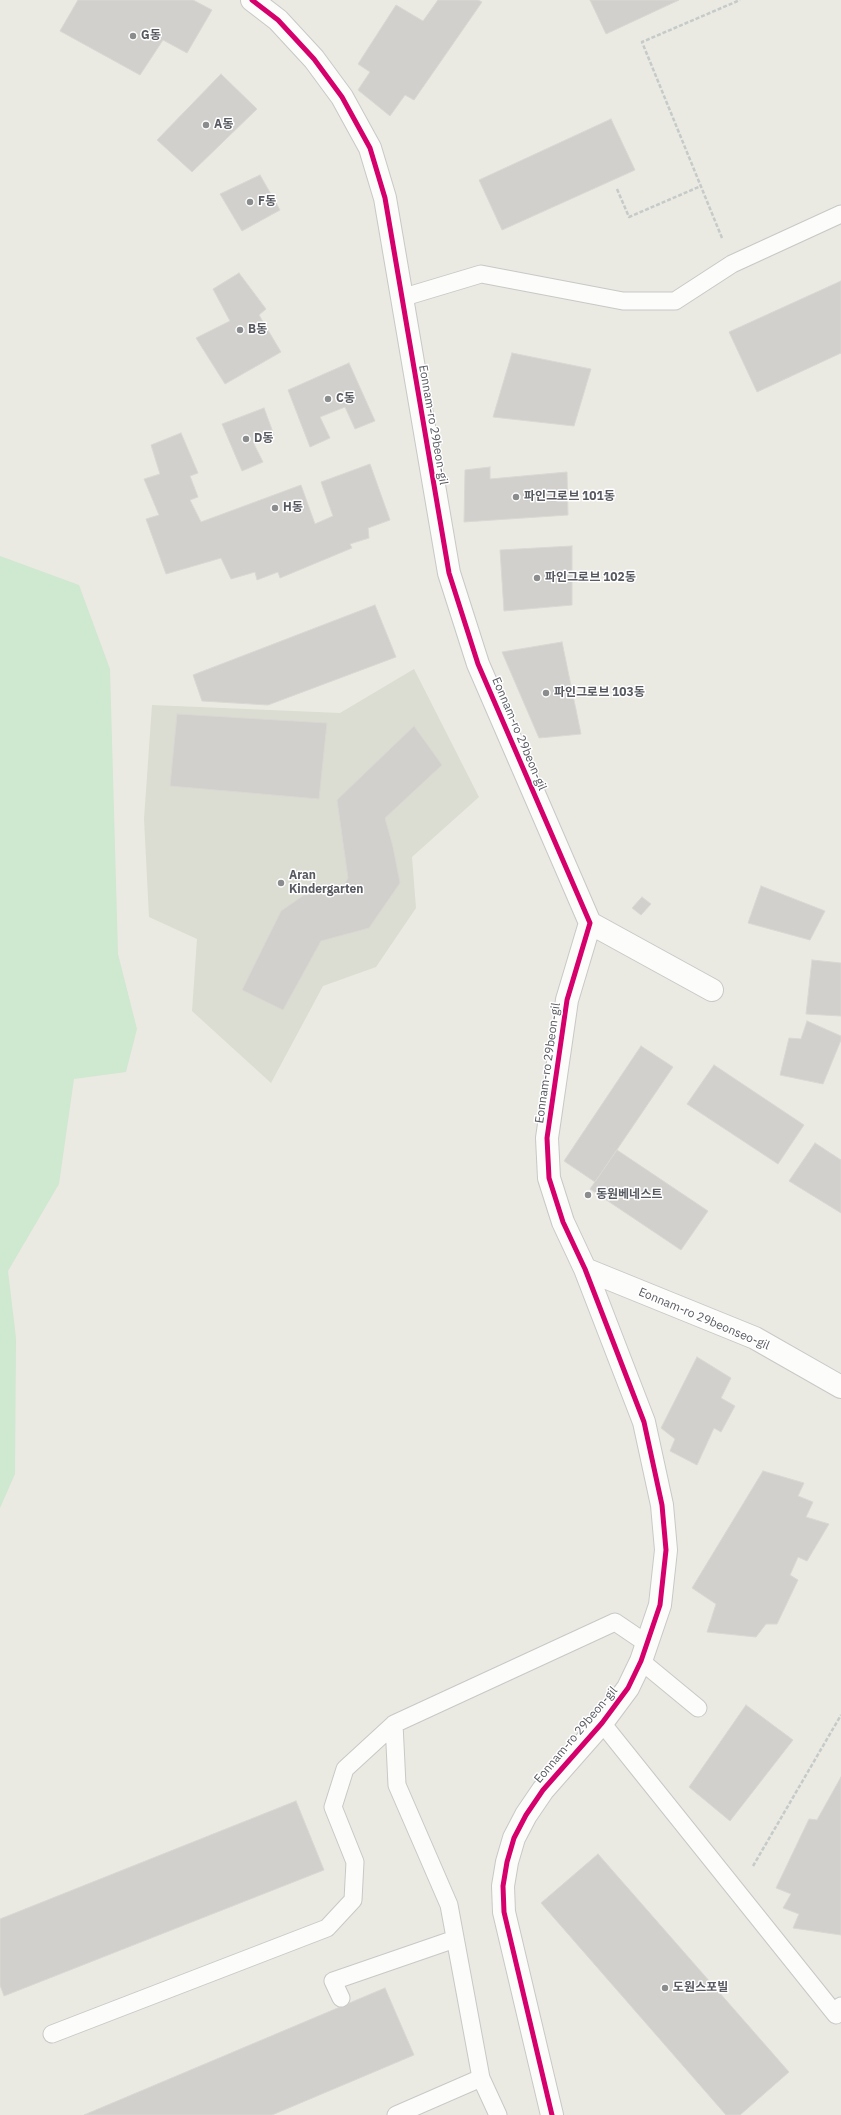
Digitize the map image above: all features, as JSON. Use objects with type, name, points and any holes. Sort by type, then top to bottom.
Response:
[{"type":"street","name":"Eonnam-ro 29beon-gil","points":[[252,0],[278,20],[314,59],[342,97],[370,148],[384,198],[449,573],[478,664],[590,923],[567,1000],[548,1138],[549,1178],[563,1222],[585,1269],[644,1422],[662,1505],[666,1550],[660,1606],[628,1688],[602,1723],[543,1790],[526,1815],[514,1838],[503,1886],[504,1912],[552,2115]]},
{"type":"street","points":[[590,923],[712,990]]},
{"type":"street","name":"Eonnam-ro 29beonseo-gil","points":[[585,1269],[755,1338],[841,1387]]},
{"type":"lane","points":[[401,298],[480,274],[623,302],[675,301],[732,264],[841,214]]},
{"type":"lane","points":[[52,2034],[327,1928],[353,1900],[354,1862],[333,1807],[345,1769],[394,1724],[615,1622],[698,1708]]},
{"type":"lane","points":[[602,1723],[839,2015]]},
{"type":"lane","points":[[394,1724],[397,1785],[450,1905],[481,2078],[498,2115]]},
{"type":"lane","points":[[341,1998],[333,1981],[455,1939]]},
{"type":"lane","points":[[396,2115],[481,2078]]},
{"type":"path","points":[[732,264],[642,42],[740,0]]},
{"type":"path","points":[[617,189],[629,217],[701,186]]},
{"type":"path","points":[[738,1892],[841,1715]]},
{"type":"shaded area","name":"Aran Kindergarten","points":[[414,669],[479,797],[412,857],[416,908],[376,967],[323,986],[271,1083],[192,1011],[197,939],[149,917],[144,819],[152,705],[340,713]]},
{"type":"green space","points":[[0,556],[79,585],[110,669],[118,954],[137,1029],[126,1072],[74,1079],[59,1184],[8,1271],[16,1338],[15,1474],[0,1508]]},
{"type":"building","name":"G동","points":[[78,0],[193,0],[212,10],[187,53],[163,40],[140,75],[60,31]]},
{"type":"building","points":[[438,0],[478,0],[482,2],[414,100],[405,95],[390,116],[358,90],[370,72],[358,64],[396,5],[423,21]]},
{"type":"building","points":[[590,0],[679,0],[606,34]]},
{"type":"building","name":"A동","points":[[221,74],[257,109],[192,172],[157,140]]},
{"type":"building","points":[[611,119],[635,170],[502,230],[479,180]]},
{"type":"building","name":"F동","points":[[260,175],[280,210],[242,231],[220,194]]},
{"type":"building","name":"B동","points":[[239,273],[266,309],[259,315],[281,352],[225,384],[196,338],[230,321],[213,289]]},
{"type":"building","points":[[841,281],[841,353],[757,392],[729,332]]},
{"type":"building","points":[[512,353],[591,369],[574,426],[493,417]]},
{"type":"building","name":"C동","points":[[349,363],[375,421],[355,429],[345,407],[320,417],[330,438],[310,447],[288,390]]},
{"type":"building","name":"D동","points":[[264,408],[274,435],[254,444],[263,462],[242,471],[222,424]]},
{"type":"building","name":"H동","points":[[181,433],[198,473],[190,476],[198,497],[190,500],[201,522],[301,485],[315,524],[333,516],[321,482],[370,464],[390,520],[368,528],[369,538],[350,544],[352,548],[280,578],[278,572],[257,580],[255,572],[231,579],[221,558],[166,574],[146,519],[159,515],[144,479],[160,474],[151,445]]},
{"type":"building","name":"파인그로브 101동","points":[[490,467],[490,479],[567,472],[568,515],[464,522],[465,470]]},
{"type":"building","name":"파인그로브 102동","points":[[572,546],[572,605],[504,611],[500,550]]},
{"type":"building","points":[[375,605],[396,657],[268,705],[202,701],[193,675]]},
{"type":"building","name":"파인그로브 103동","points":[[562,642],[581,734],[539,738],[502,652]]},
{"type":"building","points":[[177,714],[327,723],[319,799],[170,786]]},
{"type":"building","points":[[414,726],[442,765],[385,818],[393,847],[400,883],[369,928],[321,941],[283,1010],[242,990],[281,911],[304,895],[340,892],[348,878],[337,800]]},
{"type":"building","points":[[761,886],[825,911],[810,940],[748,923]]},
{"type":"building","points":[[642,897],[651,904],[641,915],[632,908]]},
{"type":"building","points":[[812,960],[841,963],[841,1016],[806,1014]]},
{"type":"building","points":[[807,1021],[841,1036],[841,1040],[823,1084],[780,1075],[789,1038],[801,1039]]},
{"type":"building","points":[[641,1046],[673,1067],[595,1182],[564,1161]]},
{"type":"building","points":[[714,1065],[804,1125],[778,1164],[687,1104]]},
{"type":"building","points":[[815,1143],[841,1160],[841,1213],[789,1181]]},
{"type":"building","points":[[617,1150],[708,1211],[681,1250],[590,1189]]},
{"type":"building","points":[[697,1357],[731,1378],[721,1398],[735,1406],[721,1432],[714,1428],[697,1465],[670,1451],[675,1439],[661,1428]]},
{"type":"building","points":[[763,1471],[804,1483],[798,1496],[813,1502],[806,1517],[829,1524],[807,1561],[798,1557],[790,1575],[798,1580],[777,1624],[766,1624],[756,1637],[707,1632],[716,1604],[692,1588]]},
{"type":"building","points":[[746,1705],[793,1740],[730,1821],[689,1787]]},
{"type":"building","points":[[841,1777],[841,1935],[793,1928],[799,1914],[783,1908],[791,1894],[776,1888],[809,1819],[817,1820]]},
{"type":"building","points":[[296,1801],[324,1870],[4,1996],[0,1985],[0,1919]]},
{"type":"building","name":"도원스포빌","points":[[598,1854],[789,2072],[740,2115],[726,2115],[541,1903]]},
{"type":"building","points":[[385,1988],[414,2055],[272,2115],[84,2115]]},
{"type":"cycle path","points":[[252,0],[278,20],[314,59],[342,97],[370,148],[385,198],[449,573],[478,664],[590,923],[567,1000],[547,1138],[549,1178],[563,1222],[585,1269],[644,1422],[662,1505],[666,1550],[660,1605],[641,1661],[628,1688],[602,1723],[543,1790],[526,1815],[514,1838],[507,1862],[503,1886],[504,1912],[552,2115]]},
{"type":"place","name":"G동","points":[[133,36]]},
{"type":"place","name":"A동","points":[[206,125]]},
{"type":"place","name":"F동","points":[[250,202]]},
{"type":"place","name":"B동","points":[[240,330]]},
{"type":"place","name":"C동","points":[[328,399]]},
{"type":"place","name":"D동","points":[[246,439]]},
{"type":"place","name":"파인그로브 101동","points":[[516,497]]},
{"type":"place","name":"H동","points":[[275,508]]},
{"type":"place","name":"파인그로브 102동","points":[[537,578]]},
{"type":"place","name":"파인그로브 103동","points":[[546,693]]},
{"type":"place","name":"Aran Kindergarten","points":[[281,883]]},
{"type":"place","name":"동원베네스트","points":[[588,1195]]},
{"type":"place","name":"도원스포빌","points":[[665,1988]]}]
